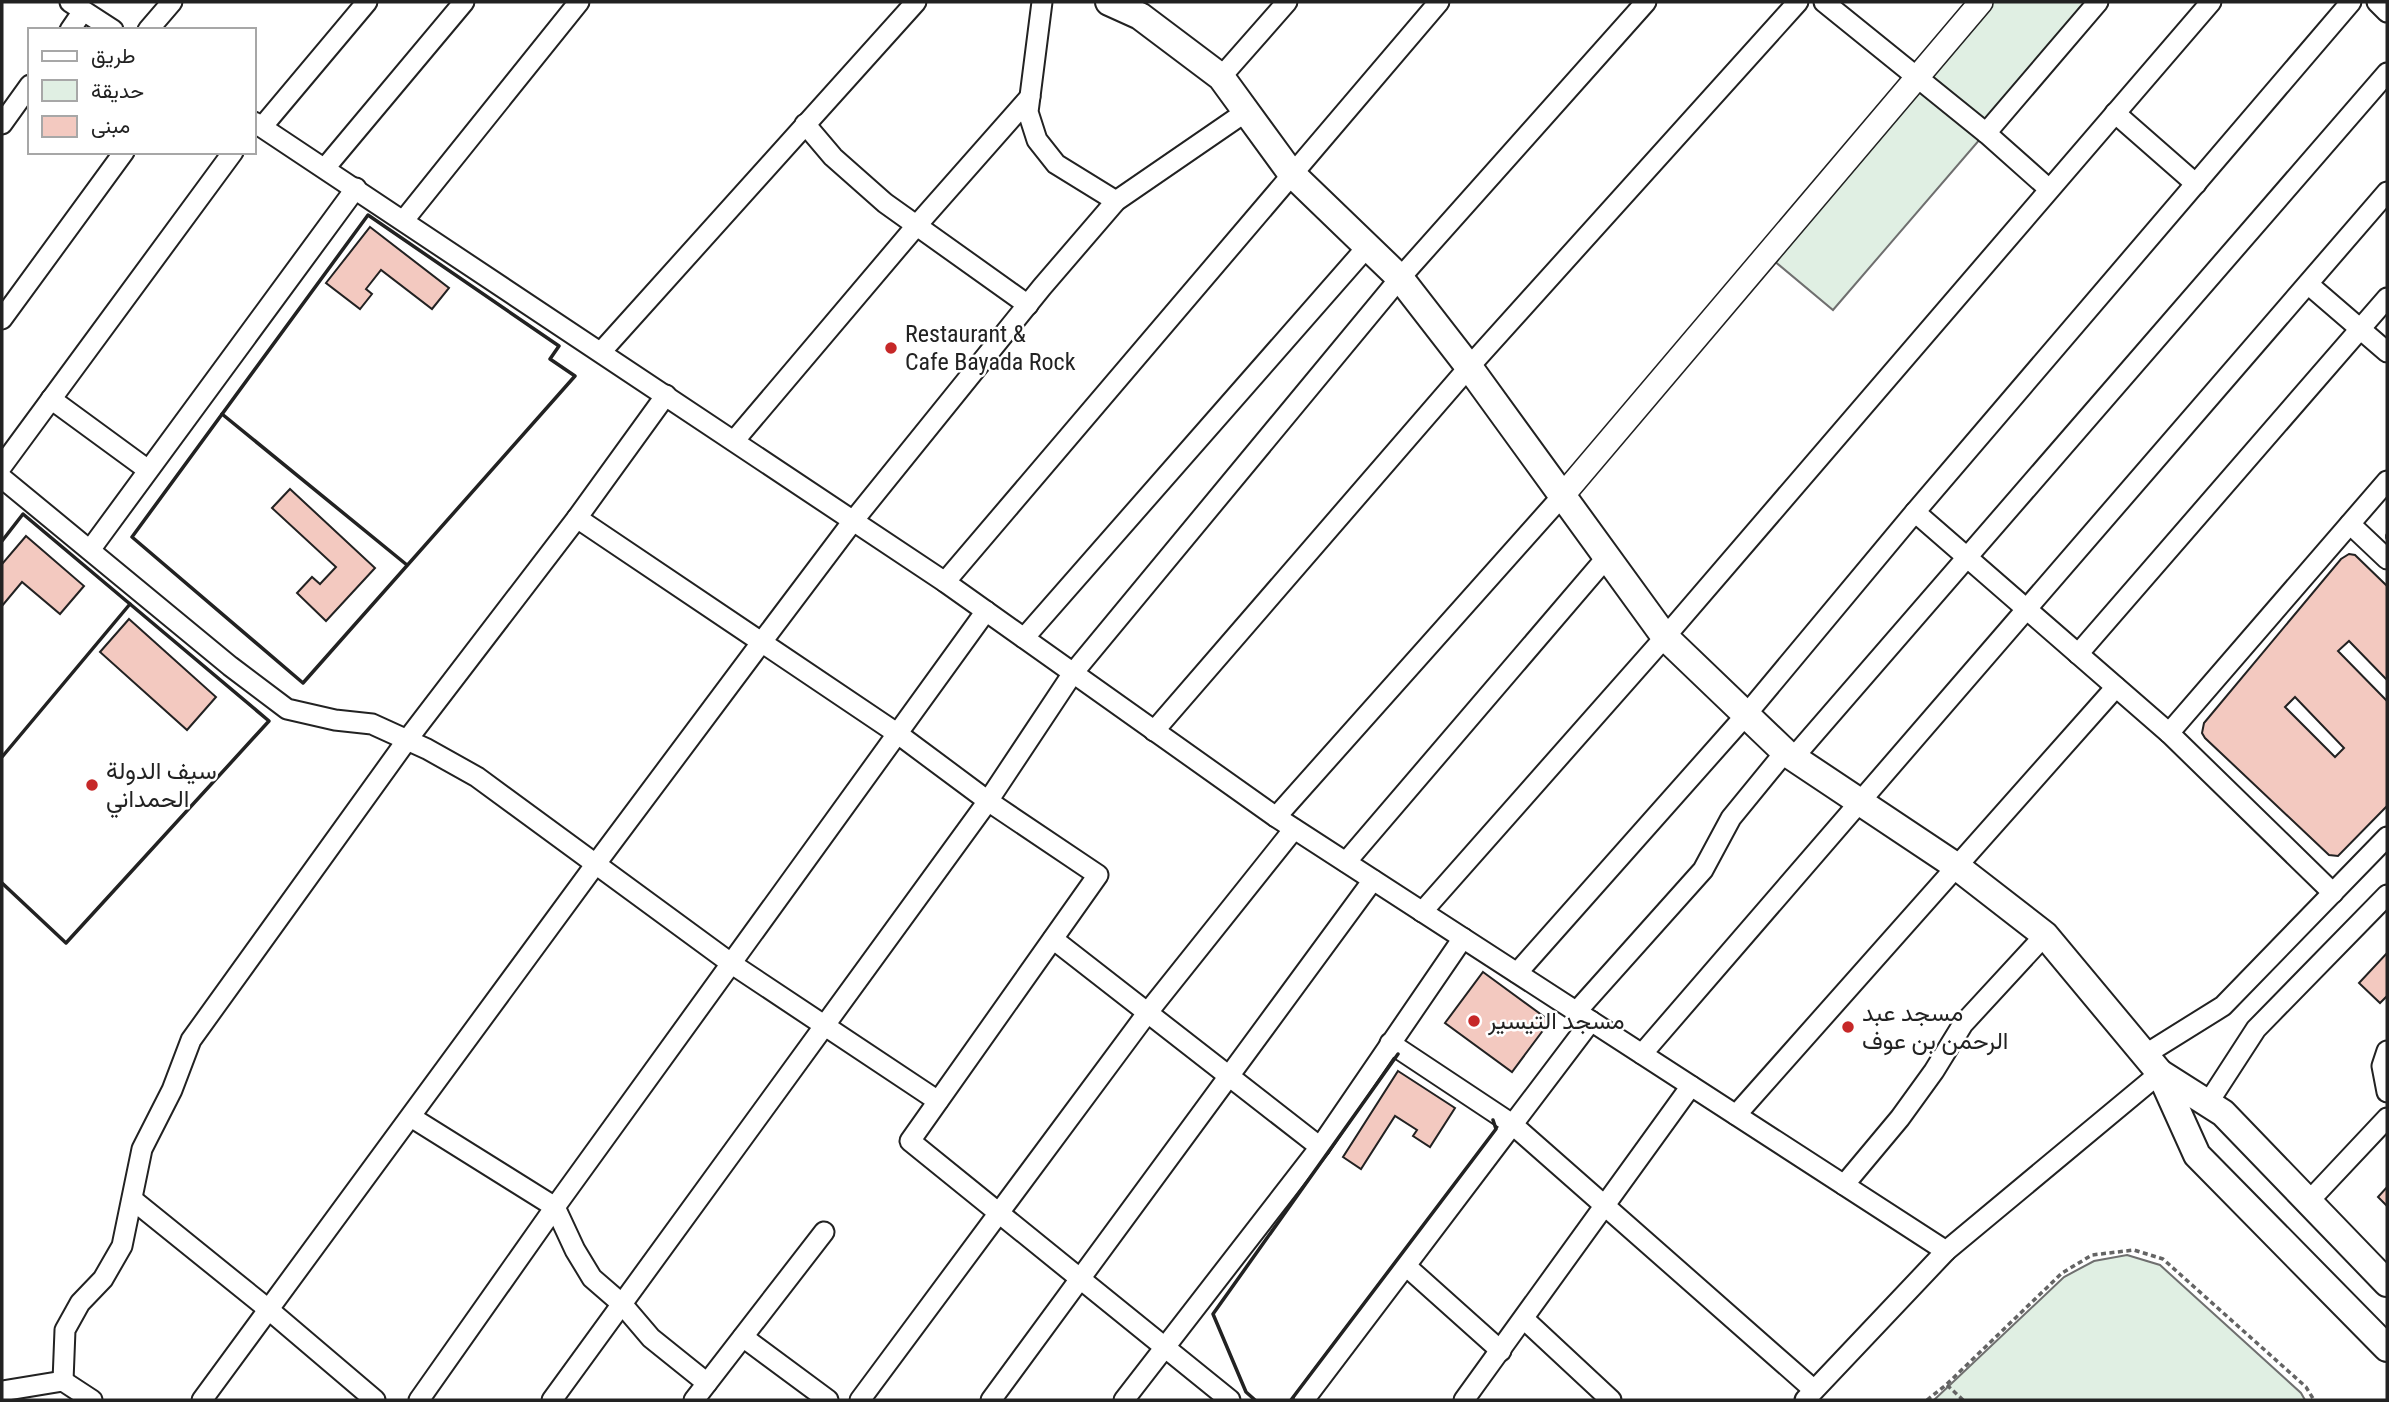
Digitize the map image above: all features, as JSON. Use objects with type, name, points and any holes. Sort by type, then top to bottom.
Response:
[{"type":"main road","points":[[1109,2],[1140,16],[1221,78],[1291,173],[1400,278],[1469,367],[1665,637],[1789,755],[1956,866],[2045,935],[2153,1064],[2197,1156],[2387,1348]]},
{"type":"main road","points":[[2153,1064],[2223,1113],[2387,1283]]},
{"type":"street","points":[[151,28],[172,2]]},
{"type":"street","points":[[367,2],[256,124],[946,582],[1276,817],[1946,1251]]},
{"type":"street","points":[[325,168],[464,2]]},
{"type":"street","points":[[404,220],[579,2]]},
{"type":"street","points":[[601,352],[915,2]]},
{"type":"street","points":[[1042,2],[1028,112],[1037,140],[1056,164],[1116,201]]},
{"type":"street","points":[[1221,78],[1287,2]]},
{"type":"street","points":[[946,582],[1291,173],[1440,2]]},
{"type":"street","points":[[551,1400],[988,801],[1073,673],[1400,278],[1646,2]]},
{"type":"street","points":[[1154,731],[1469,367],[1798,2]]},
{"type":"street","points":[[1824,2],[1986,133],[2049,190]]},
{"type":"street","points":[[1276,817],[1563,495],[1982,2]]},
{"type":"street","points":[[1986,133],[2098,2]]},
{"type":"street","points":[[1422,912],[1665,637],[2211,2]]},
{"type":"street","points":[[1517,973],[1745,716],[1915,512],[2351,2]]},
{"type":"street","points":[[2377,2],[2387,12]]},
{"type":"street","points":[[71,28],[77,6],[110,28]]},
{"type":"street","points":[[1304,1400],[1512,1124],[1584,1016],[1703,870],[1731,818],[1968,558],[2387,73]]},
{"type":"street","points":[[2,124],[28,88]]},
{"type":"street","points":[[734,441],[916,225],[1030,97]]},
{"type":"street","points":[[202,1400],[595,865],[853,521],[1028,305],[1116,201],[1247,111]]},
{"type":"street","points":[[2115,113],[2196,184]]},
{"type":"street","points":[[805,124],[834,157],[885,203],[1028,305]]},
{"type":"street","points":[[2,319],[123,154]]},
{"type":"street","points":[[2,466],[232,154]]},
{"type":"street","points":[[90,550],[356,188]]},
{"type":"street","points":[[1642,1054],[2387,192]]},
{"type":"street","points":[[1024,638],[1367,247]]},
{"type":"street","points":[[2308,284],[2387,352]]},
{"type":"street","points":[[2078,654],[2387,298]]},
{"type":"street","points":[[63,1381],[65,1330],[80,1303],[103,1279],[122,1246],[142,1149],[172,1090],[191,1040],[407,740],[577,518],[666,396]]},
{"type":"street","points":[[51,399],[148,470]]},
{"type":"street","points":[[2,478],[230,666],[287,709],[335,720],[372,724],[477,777],[732,964],[938,1101]]},
{"type":"street","points":[[2169,733],[2387,481]]},
{"type":"street","points":[[1915,512],[2169,733],[2333,893]]},
{"type":"street","points":[[577,518],[898,734],[988,801],[1098,875],[910,1141],[1230,1400]]},
{"type":"street","points":[[2350,524],[2387,559]]},
{"type":"street","points":[[1346,862],[1607,556]]},
{"type":"street","points":[[419,1400],[555,1207],[986,611]]},
{"type":"street","points":[[1737,1115],[2116,687]]},
{"type":"street","points":[[860,1400],[1148,1012],[1294,829]]},
{"type":"street","points":[[1390,1043],[1512,1124],[1606,1206],[1810,1395],[1946,1251],[2153,1064],[2223,1006],[2387,837]]},
{"type":"street","points":[[991,1400],[1231,1077],[1373,880]]},
{"type":"street","points":[[2208,1103],[2256,1029],[2387,895]]},
{"type":"street","points":[[1844,1185],[1900,1118],[1963,1024],[2045,935]]},
{"type":"street","points":[[1124,1400],[1320,1147],[1463,938]]},
{"type":"street","points":[[1053,939],[1320,1147]]},
{"type":"street","points":[[2387,1051],[2382,1066],[2387,1092]]},
{"type":"street","points":[[1464,1400],[1691,1086]]},
{"type":"street","points":[[411,1117],[555,1207],[575,1250],[592,1278],[622,1304],[651,1338],[707,1383]]},
{"type":"street","points":[[2309,1200],[2387,1118]]},
{"type":"street","points":[[133,1200],[375,1400]]},
{"type":"street","points":[[694,1400],[824,1232]]},
{"type":"street","points":[[1406,1266],[1501,1351]]},
{"type":"street","points":[[1524,1319],[1611,1400]]},
{"type":"street","points":[[743,1337],[828,1400]]},
{"type":"street","points":[[2,1391],[63,1381],[92,1400]]},
{"type":"path","points":[[1927,1400],[2062,1273],[2092,1255],[2134,1250],[2163,1259],[2306,1387],[2314,1400]]},
{"type":"path","points":[[1946,1385],[1963,1400]]},
{"type":"green space","points":[[1982,2],[2098,2],[1833,310],[1767,255]]},
{"type":"green space","points":[[2127,1255],[2160,1265],[2301,1393],[2305,1400],[1934,1400],[2064,1277],[2094,1261]]},
{"type":"building","points":[[370,227],[449,288],[432,309],[381,270],[366,289],[372,294],[360,309],[326,283]]},
{"type":"building","points":[[290,489],[375,568],[326,621],[297,593],[312,577],[320,584],[336,567],[272,508]]},
{"type":"building","points":[[26,536],[84,586],[60,614],[22,582],[2,606],[2,564]]},
{"type":"building","points":[[2349,554],[2355,555],[2387,586],[2387,680],[2349,641],[2338,651],[2387,701],[2387,806],[2338,856],[2329,855],[2202,733],[2204,723],[2341,559]],"holes":[[[2295,697],[2344,748],[2335,757],[2285,707]]]},
{"type":"building","points":[[129,619],[216,697],[187,730],[100,652]]},
{"type":"building","points":[[2387,953],[2387,996],[2380,1003],[2359,983]]},
{"type":"building","points":[[1483,972],[1550,1021],[1512,1072],[1445,1023]]},
{"type":"building","points":[[1398,1071],[1455,1108],[1430,1147],[1413,1136],[1417,1130],[1395,1116],[1361,1169],[1343,1157]]},
{"type":"building","points":[[2387,1187],[2387,1206],[2378,1197]]},
{"type":"wall","points":[[368,215],[559,346],[550,359],[575,376],[303,683],[132,537],[368,215]]},
{"type":"wall","points":[[222,414],[407,565]]},
{"type":"wall","points":[[2,541],[23,514],[269,721],[66,943],[2,883]]},
{"type":"wall","points":[[2,757],[130,604]]},
{"type":"wall","points":[[1255,1400],[1246,1392],[1213,1314],[1398,1054]]},
{"type":"wall","points":[[1291,1400],[1496,1129],[1493,1120]]},
{"type":"place","name":"Restaurant & Cafe Bayada Rock","points":[[891,348]]},
{"type":"place","name":"سيف الدولة الحمداني","points":[[92,785]]},
{"type":"place","name":"مسجد التيسير","points":[[1474,1021]]},
{"type":"place","name":"مسجد عبد الرحمن بن عوف","points":[[1848,1027]]}]
